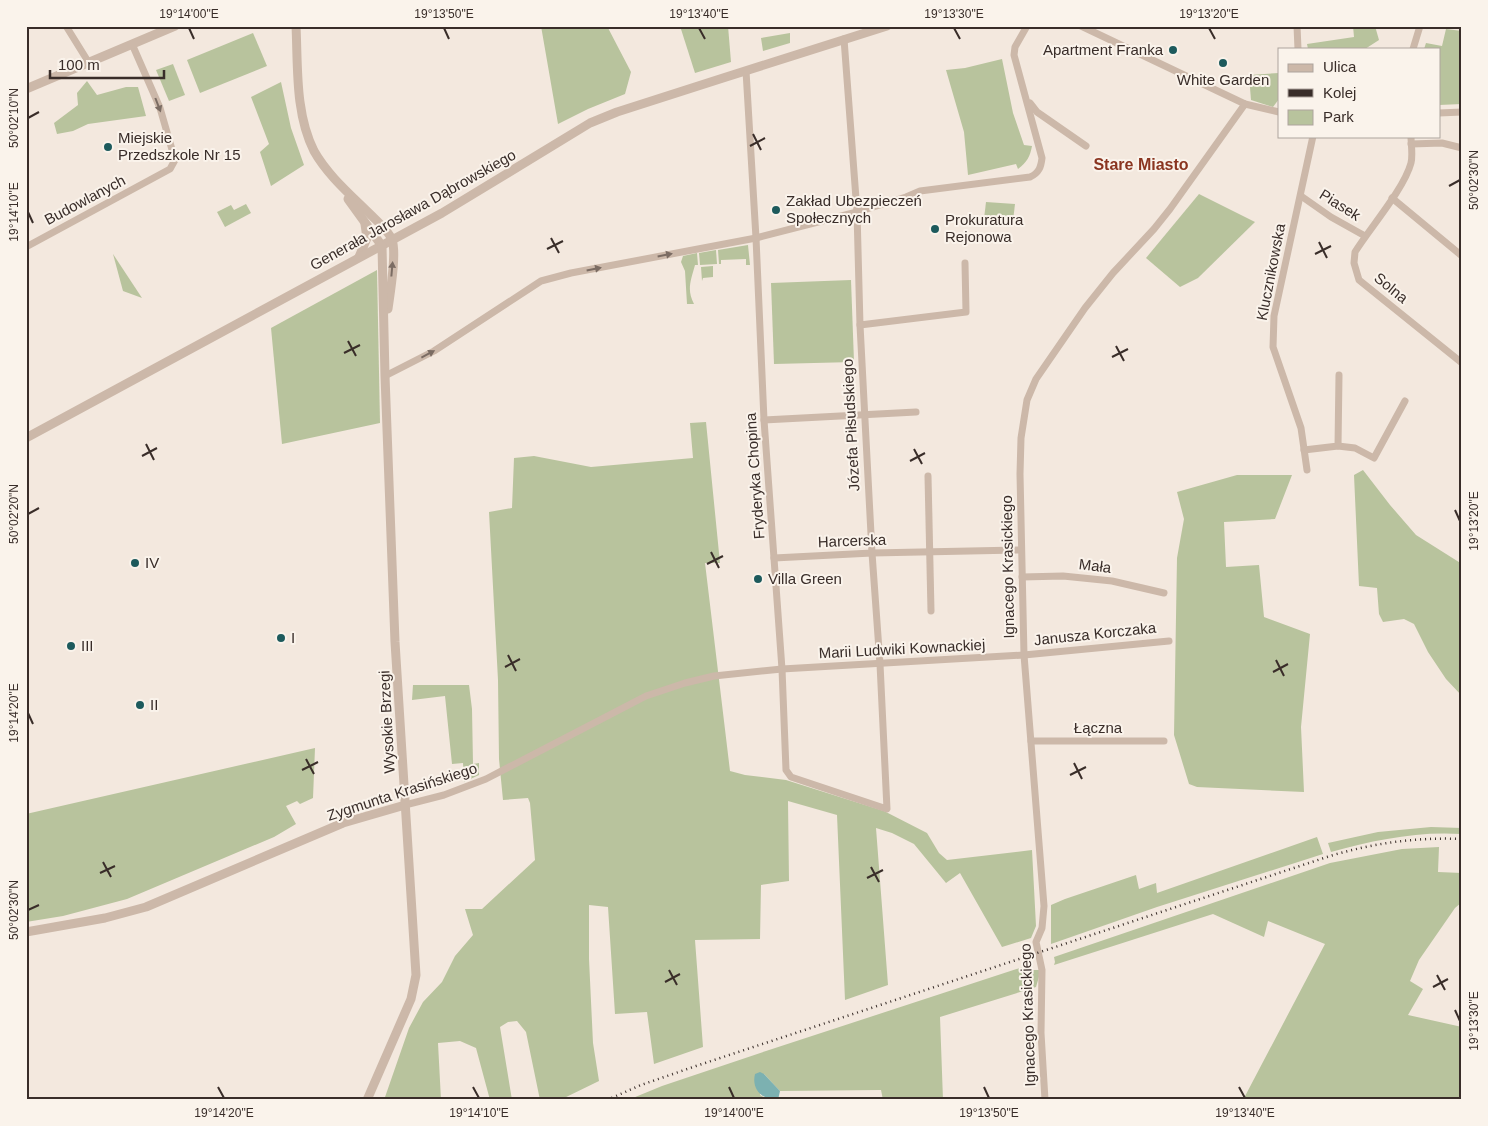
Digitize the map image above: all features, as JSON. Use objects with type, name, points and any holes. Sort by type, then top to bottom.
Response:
[{"type":"street","points":[[26,89],[175,26]]},
{"type":"street","points":[[296,26],[300,109],[304,127],[313,149],[382,246]]},
{"type":"street","name":"Generała Jarosława Dąbrowskiego","points":[[26,438],[457,205],[590,124],[617,112],[887,26]]},
{"type":"street","points":[[384,376],[434,351],[541,281],[572,273],[756,238],[857,212],[920,191],[1030,177],[1036,174],[1040,170],[1042,158],[1014,55],[1015,47],[1027,26]]},
{"type":"street","points":[[1081,26],[1245,104],[1278,110]]},
{"type":"street","points":[[1297,26],[1298,48]]},
{"type":"street","points":[[1413,48],[1420,26]]},
{"type":"street","points":[[70,27],[89,63]]},
{"type":"street","name":"Józefa Piłsudskiego","points":[[844,40],[857,212],[864,413],[887,809]]},
{"type":"street","name":"Budowlanych","points":[[26,247],[170,169],[175,160],[160,109],[132,44]]},
{"type":"street","name":"Fryderyka Chopina","points":[[746,71],[764,420],[782,669],[786,770],[788,775],[887,809]]},
{"type":"street","points":[[1028,101],[1037,112],[1086,146]]},
{"type":"street","name":"Ignacego Krasickiego","points":[[1045,1100],[1041,1032],[1042,970],[1036,942],[1042,928],[1044,906],[1024,655],[1020,474],[1027,400],[1036,379],[1085,308],[1113,273],[1170,209],[1245,104]]},
{"type":"street","points":[[1440,113],[1462,112]]},
{"type":"street","name":"Klucznikowska","points":[[1307,470],[1296,414],[1273,348],[1274,316],[1313,138]]},
{"type":"street","points":[[1411,140],[1442,143],[1462,148]]},
{"type":"street","name":"Solna","points":[[1411,140],[1412,157],[1408,170],[1392,198],[1355,252],[1354,263],[1359,280],[1462,363]]},
{"type":"street","points":[[333,177],[384,228],[392,240]]},
{"type":"street","name":"Piasek","points":[[1301,196],[1331,217],[1365,236]]},
{"type":"street","points":[[1392,198],[1462,256]]},
{"type":"street","points":[[359,257],[367,238],[365,222]]},
{"type":"street","name":"Wysokie Brzegi","points":[[385,334],[391,290],[392,240]]},
{"type":"street","name":"Wysokie Brzegi","points":[[368,1100],[411,999],[416,974],[395,642],[384,376],[385,334],[382,246]]},
{"type":"street","points":[[860,325],[966,312],[965,263]]},
{"type":"street","points":[[1338,446],[1339,375]]},
{"type":"street","points":[[1304,450],[1338,446],[1355,448],[1374,458],[1405,401]]},
{"type":"street","points":[[764,420],[864,413],[916,412]]},
{"type":"street","points":[[928,476],[931,612]]},
{"type":"street","name":"Harcerska","points":[[774,558],[872,553],[1022,550]]},
{"type":"street","name":"Mała","points":[[1022,577],[1064,576],[1112,581],[1164,593]]},
{"type":"street","name":"Janusza Korczaka","points":[[1024,655],[1169,640]]},
{"type":"street","name":"Marii Ludwiki Kownackiej","points":[[782,669],[1024,655]]},
{"type":"street","name":"Zygmunta Krasińskiego","points":[[26,932],[130,912],[343,823],[444,795],[486,779],[646,696],[714,676],[782,669]]},
{"type":"street","name":"Łączna","points":[[1031,741],[1164,741]]},
{"type":"green space","points":[[541,26],[607,26],[631,72],[625,94],[558,124]]},
{"type":"green space","points":[[680,26],[728,26],[731,62],[695,73]]},
{"type":"green space","points":[[1353,26],[1375,26],[1379,40],[1367,48],[1308,48],[1307,44],[1354,37]]},
{"type":"green space","points":[[1446,29],[1462,31],[1462,104],[1440,105],[1440,48],[1424,48],[1426,43],[1442,46]]},
{"type":"green space","points":[[253,33],[267,66],[200,93],[187,60]]},
{"type":"green space","points":[[790,33],[790,43],[763,51],[761,38]]},
{"type":"green space","points":[[1002,59],[1013,113],[1024,145],[1032,146],[1030,153],[1026,162],[1018,169],[1016,164],[968,175],[964,132],[946,70],[965,68]]},
{"type":"green space","points":[[173,64],[185,95],[169,101],[156,70]]},
{"type":"green space","points":[[1278,73],[1278,100],[1273,107],[1251,100],[1249,75]]},
{"type":"green space","points":[[87,81],[97,95],[126,87],[138,87],[146,116],[88,124],[73,131],[57,134],[54,123],[78,105],[77,93]]},
{"type":"green space","points":[[281,82],[291,128],[304,165],[271,186],[260,152],[269,144],[251,97]]},
{"type":"green space","points":[[1199,194],[1255,222],[1198,278],[1180,287],[1146,258]]},
{"type":"green space","points":[[986,202],[1015,204],[1013,221],[984,219]]},
{"type":"green space","points":[[246,204],[251,213],[225,227],[217,212],[231,205],[234,210]]},
{"type":"green space","points":[[748,245],[750,265],[746,265],[746,259],[721,260],[721,264],[719,264],[718,250]]},
{"type":"green space","points":[[716,250],[717,264],[700,265],[699,253]]},
{"type":"green space","points":[[697,253],[698,265],[695,265],[690,286],[694,304],[687,304],[685,271],[681,262],[683,256]]},
{"type":"green space","points":[[113,254],[142,298],[123,291]]},
{"type":"green space","points":[[713,266],[713,277],[703,278],[702,281],[701,267]]},
{"type":"green space","points":[[377,270],[380,423],[282,444],[271,328]]},
{"type":"green space","points":[[851,280],[854,362],[774,364],[771,283]]},
{"type":"green space","points":[[706,422],[720,563],[705,563],[730,771],[745,775],[786,780],[884,811],[927,833],[939,853],[947,860],[1032,850],[1036,926],[1031,938],[1002,947],[960,873],[946,883],[914,844],[892,833],[876,828],[888,985],[845,1000],[837,815],[788,801],[789,881],[761,885],[760,939],[695,940],[703,1047],[654,1064],[647,1012],[615,1014],[608,907],[589,905],[589,959],[593,1043],[599,1081],[560,1100],[540,1100],[526,1032],[517,1021],[508,1022],[500,1027],[512,1100],[490,1100],[476,1048],[460,1041],[438,1043],[441,1100],[384,1100],[409,1028],[423,1002],[442,982],[455,956],[473,935],[465,909],[482,909],[535,860],[530,803],[528,798],[503,800],[499,759],[498,680],[489,512],[512,508],[514,458],[534,456],[591,467],[693,458],[690,423]]},
{"type":"green space","points":[[1363,470],[1416,535],[1462,564],[1462,696],[1446,679],[1428,652],[1414,624],[1404,619],[1383,622],[1379,614],[1377,588],[1359,586],[1354,475]]},
{"type":"green space","points":[[1237,475],[1292,475],[1275,519],[1224,522],[1226,567],[1259,565],[1264,617],[1310,634],[1301,727],[1304,792],[1197,787],[1189,784],[1174,735],[1177,558],[1184,519],[1177,492]]},
{"type":"green space","points":[[413,685],[469,685],[472,709],[473,764],[479,763],[479,775],[464,782],[463,763],[452,764],[445,696],[412,700]]},
{"type":"green space","points":[[315,748],[313,798],[300,804],[297,801],[286,806],[296,824],[274,837],[127,899],[63,916],[26,922],[26,814]]},
{"type":"green space","points":[[1431,827],[1462,828],[1462,834],[1445,833],[1396,837],[1331,852],[1328,843],[1378,832]]},
{"type":"green space","points":[[1317,837],[1323,854],[1157,907],[1051,944],[1051,905],[1065,899],[1136,875],[1139,889],[1156,883],[1157,893]]},
{"type":"green space","points":[[1439,847],[1438,872],[1462,873],[1462,902],[1455,908],[1419,960],[1410,981],[1423,989],[1408,1015],[1462,1027],[1462,1100],[1243,1100],[1325,944],[1268,921],[1264,937],[1213,914],[1054,965],[1054,957],[1330,863],[1402,849]]},
{"type":"green space","points":[[1029,965],[1031,970],[1041,970],[1036,987],[940,1017],[943,1100],[883,1100],[881,1090],[780,1091],[764,1074],[760,1095],[769,1100],[628,1100],[662,1086]]},
{"type":"green space","points":[[299,1097],[335,1100],[245,1100]]},
{"type":"water","points":[[760,1072],[780,1091],[778,1100],[768,1098],[757,1090],[754,1080],[755,1074]]},
{"type":"railway","points":[[607,1100],[641,1085],[696,1066],[1330,856],[1395,842],[1428,839],[1462,839]]},
{"type":"place","name":"Apartment Franka","points":[[1173,50]]},
{"type":"place","name":"White Garden","points":[[1223,63]]},
{"type":"place","name":"Miejskie Przedszkole Nr 15","points":[[108,147]]},
{"type":"place","name":"Zakład Ubezpieczeń Społecznych","points":[[776,210]]},
{"type":"place","name":"Prokuratura Rejonowa","points":[[935,229]]},
{"type":"place","name":"IV","points":[[135,563]]},
{"type":"place","name":"Villa Green","points":[[758,579]]},
{"type":"place","name":"I","points":[[281,638]]},
{"type":"place","name":"III","points":[[71,646]]},
{"type":"place","name":"II","points":[[140,705]]},
{"type":"district","name":"Stare Miasto","points":[[1141,164]]}]
